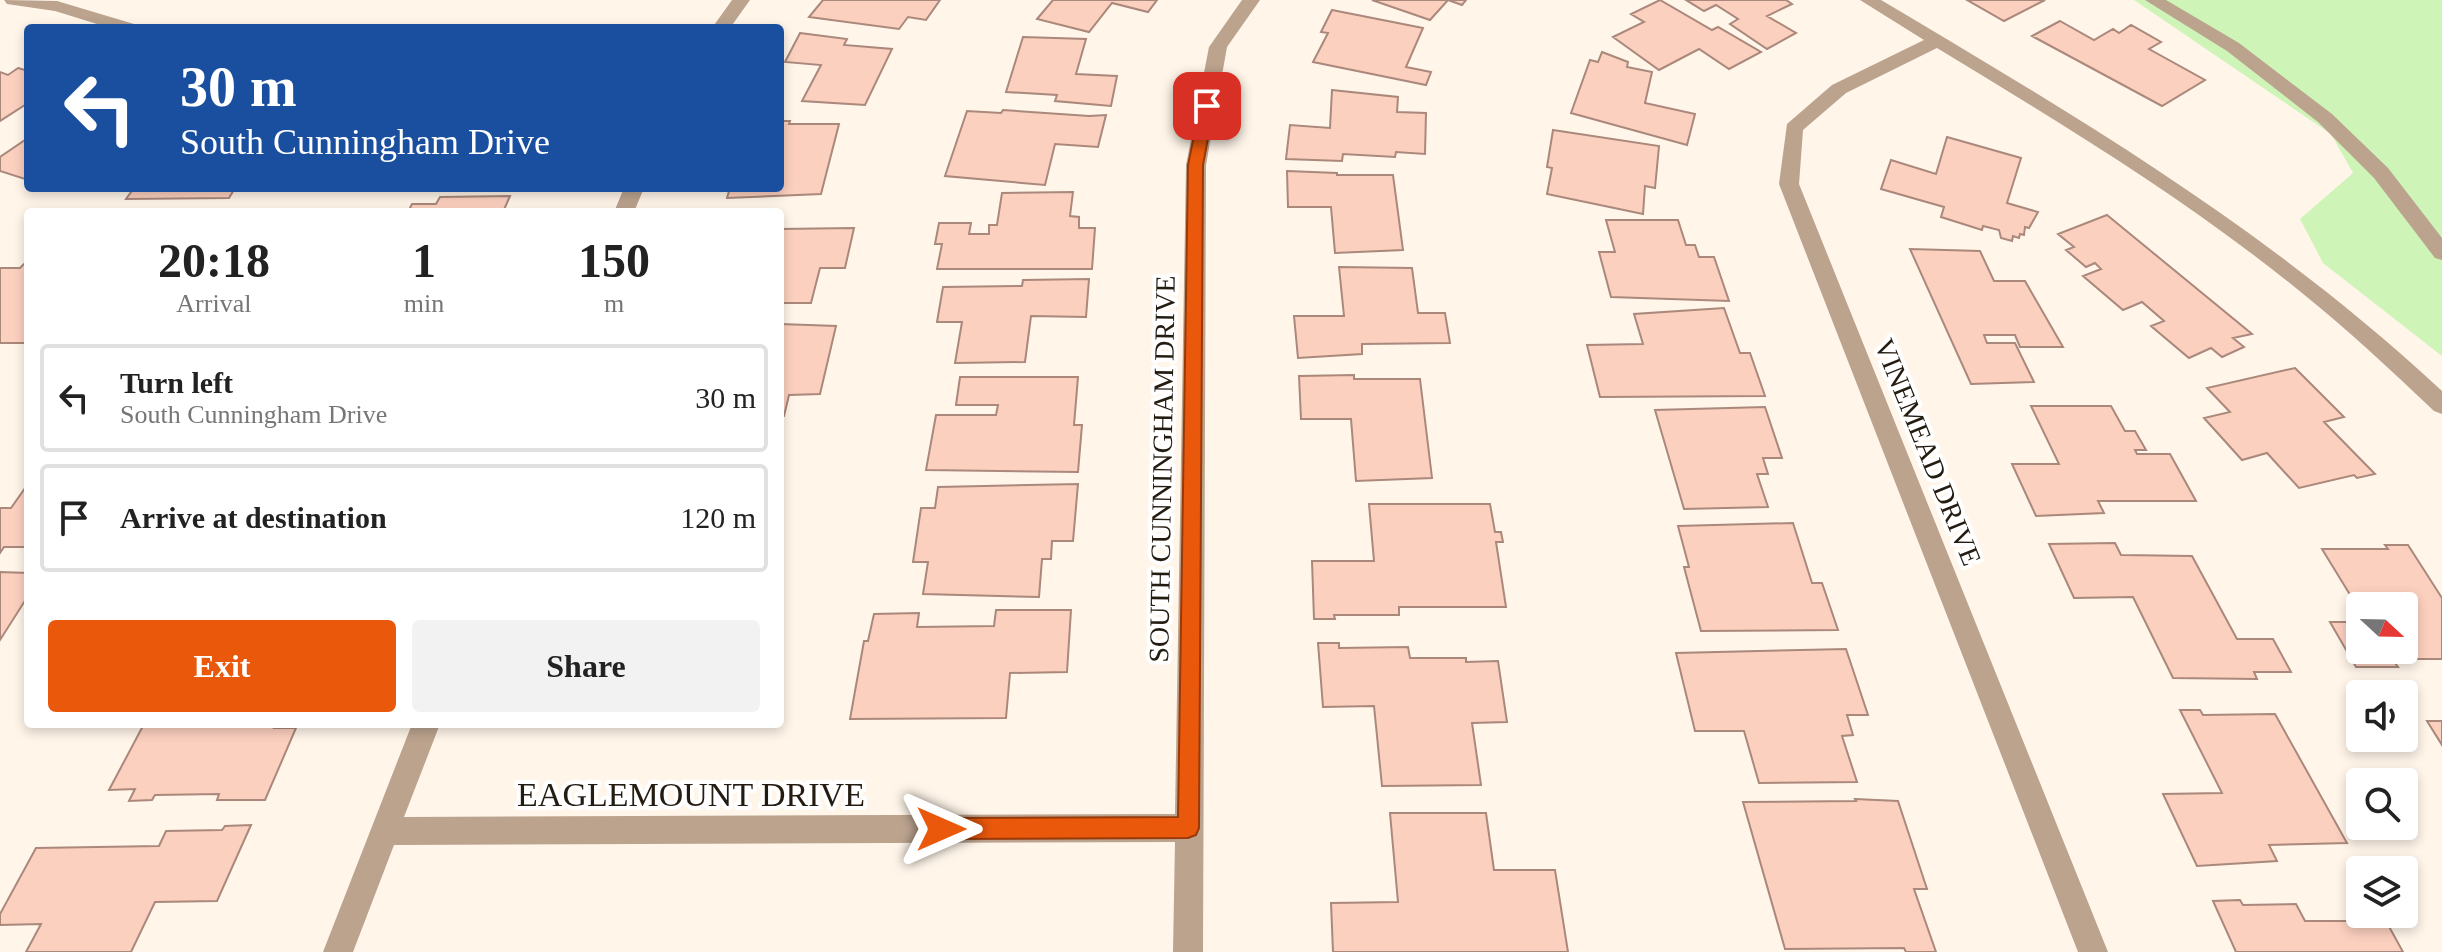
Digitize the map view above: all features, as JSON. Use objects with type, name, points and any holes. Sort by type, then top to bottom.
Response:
[{"type":"street","points":[[13,0],[57,6],[115,24]]},
{"type":"street","points":[[724,24],[741,0]]},
{"type":"street","name":"SOUTH CUNNINGHAM DRIVE","points":[[1188,952],[1196,165],[1218,47],[1251,0]]},
{"type":"street","points":[[1869,0],[2143,166],[2271,255],[2388,351],[2442,405]]},
{"type":"street","points":[[2154,0],[2233,47],[2325,118],[2381,173],[2442,253]]},
{"type":"street","name":"VINEMEAD DRIVE","points":[[1937,41],[1839,89],[1794,128],[1789,184],[2093,952]]},
{"type":"street","points":[[338,952],[424,728]]},
{"type":"street","name":"EAGLEMOUNT DRIVE","points":[[385,831],[1188,828]]},
{"type":"green space","points":[[2134,0],[2442,0],[2442,356],[2323,263],[2300,219],[2353,173],[2331,134]]},
{"type":"building","points":[[823,0],[940,0],[926,20],[908,17],[899,29],[809,17]]},
{"type":"building","points":[[1053,0],[1157,0],[1148,12],[1112,3],[1089,32],[1037,19]]},
{"type":"building","points":[[1372,0],[1448,0],[1430,20]]},
{"type":"building","points":[[1448,0],[1466,0],[1462,5]]},
{"type":"building","points":[[1660,0],[1712,30],[1718,27],[1761,52],[1729,69],[1699,49],[1659,70],[1613,37],[1644,22],[1631,14]]},
{"type":"building","points":[[1686,0],[1786,0],[1792,4],[1767,16],[1796,33],[1767,49],[1730,24],[1738,19],[1716,5],[1704,11]]},
{"type":"building","points":[[1967,0],[2045,0],[2004,21]]},
{"type":"building","points":[[1332,10],[1423,28],[1406,67],[1431,72],[1426,85],[1313,62],[1328,33],[1321,32]]},
{"type":"building","points":[[2060,21],[2094,40],[2113,29],[2119,33],[2131,25],[2161,42],[2149,49],[2205,80],[2162,106],[2032,36]]},
{"type":"building","points":[[800,33],[847,39],[844,45],[892,49],[865,105],[802,101],[821,65],[785,62]]},
{"type":"building","points":[[1023,37],[1086,39],[1076,74],[1117,76],[1111,106],[1055,101],[1057,95],[1006,92]]},
{"type":"building","points":[[1602,52],[1628,62],[1627,67],[1652,72],[1645,103],[1695,114],[1687,145],[1571,113],[1590,60],[1598,62]]},
{"type":"building","points":[[18,68],[24,70],[24,106],[0,121],[0,72],[8,75]]},
{"type":"building","points":[[1332,90],[1398,97],[1397,112],[1426,113],[1425,154],[1396,152],[1395,157],[1343,154],[1342,161],[1286,159],[1290,125],[1330,128]]},
{"type":"building","points":[[1003,110],[1106,115],[1098,147],[1055,144],[1045,185],[945,176],[967,111],[1001,113]]},
{"type":"building","points":[[784,121],[790,121],[789,124],[839,124],[821,194],[727,198],[729,192],[784,192]]},
{"type":"building","points":[[1553,130],[1659,146],[1655,188],[1645,186],[1643,214],[1547,194],[1552,168],[1547,167]]},
{"type":"building","points":[[1947,137],[2021,158],[2007,203],[2038,212],[2029,228],[2025,227],[2024,235],[2020,234],[2019,238],[2013,236],[2012,241],[2001,238],[1999,230],[1983,226],[1982,230],[1941,217],[1944,207],[1881,189],[1891,160],[1936,174]]},
{"type":"building","points":[[24,141],[24,179],[0,171],[0,157]]},
{"type":"building","points":[[1287,171],[1393,175],[1403,250],[1335,253],[1331,207],[1288,207]]},
{"type":"building","points":[[131,192],[233,192],[229,198],[126,199]]},
{"type":"building","points":[[1073,192],[1070,216],[1079,217],[1079,228],[1095,228],[1092,269],[937,269],[942,244],[935,244],[939,223],[971,223],[969,234],[989,234],[989,225],[997,225],[1002,193]]},
{"type":"building","points":[[510,196],[505,208],[410,208],[412,204],[436,204],[440,197]]},
{"type":"building","points":[[2107,215],[2252,334],[2233,338],[2244,347],[2222,357],[2211,348],[2189,358],[2151,326],[2164,321],[2142,302],[2123,310],[2083,276],[2101,269],[2095,263],[2086,267],[2066,250],[2074,247],[2058,234]]},
{"type":"building","points":[[1606,220],[1678,220],[1686,245],[1695,245],[1699,257],[1714,257],[1729,301],[1611,297],[1599,252],[1615,252]]},
{"type":"building","points":[[854,228],[845,268],[820,268],[811,303],[784,303],[784,229]]},
{"type":"building","points":[[1910,249],[1980,251],[1994,281],[2025,281],[2063,347],[2020,347],[2015,335],[1984,335],[1987,343],[2015,343],[2034,382],[1971,384]]},
{"type":"building","points":[[24,264],[24,343],[0,343],[0,268],[20,268]]},
{"type":"building","points":[[1339,267],[1412,268],[1418,313],[1445,313],[1450,343],[1362,344],[1362,354],[1298,358],[1294,316],[1344,316]]},
{"type":"building","points":[[1089,279],[1086,317],[1031,316],[1025,362],[955,363],[962,322],[937,322],[943,287],[1022,286],[1023,280]]},
{"type":"building","points":[[1724,308],[1740,353],[1750,353],[1765,396],[1600,397],[1587,345],[1643,344],[1634,314]]},
{"type":"building","points":[[784,324],[836,326],[820,394],[789,395],[784,416]]},
{"type":"building","points":[[2295,368],[2344,417],[2324,422],[2375,474],[2357,478],[2354,475],[2299,488],[2267,453],[2242,460],[2204,418],[2230,412],[2207,388]]},
{"type":"building","points":[[1354,375],[1354,379],[1420,379],[1432,478],[1356,481],[1351,419],[1301,419],[1299,376]]},
{"type":"building","points":[[960,377],[1078,377],[1074,425],[1082,425],[1078,472],[926,470],[936,415],[996,415],[998,405],[956,405]]},
{"type":"building","points":[[2031,406],[2111,406],[2125,431],[2135,431],[2146,450],[2135,450],[2137,454],[2170,454],[2196,501],[2098,501],[2104,513],[2036,516],[2012,464],[2059,464]]},
{"type":"building","points":[[1765,407],[1782,458],[1763,458],[1768,474],[1757,474],[1768,507],[1684,509],[1655,410]]},
{"type":"building","points":[[1078,484],[1073,541],[1052,541],[1051,559],[1042,559],[1039,597],[923,594],[928,562],[913,562],[921,508],[935,508],[938,487]]},
{"type":"building","points":[[24,490],[24,547],[4,547],[0,553],[0,508],[11,508]]},
{"type":"building","points":[[1369,504],[1490,504],[1495,532],[1501,532],[1503,542],[1496,542],[1506,607],[1399,607],[1399,615],[1334,615],[1335,619],[1314,619],[1312,561],[1374,561]]},
{"type":"building","points":[[1793,523],[1812,583],[1822,583],[1838,630],[1701,631],[1684,567],[1689,567],[1678,526]]},
{"type":"building","points":[[2115,543],[2121,555],[2192,556],[2237,639],[2273,639],[2291,672],[2254,672],[2257,679],[2173,678],[2133,597],[2074,598],[2049,544]]},
{"type":"building","points":[[2385,545],[2408,545],[2442,598],[2442,659],[2418,659],[2418,592],[2348,592],[2322,549],[2388,549]]},
{"type":"building","points":[[0,572],[24,573],[24,602],[0,640]]},
{"type":"building","points":[[996,610],[1071,610],[1067,672],[1010,673],[1006,718],[850,719],[864,641],[868,641],[874,614],[919,613],[917,627],[994,626]]},
{"type":"building","points":[[2330,622],[2346,622],[2346,650]]},
{"type":"building","points":[[1318,643],[1339,643],[1339,648],[1408,647],[1410,658],[1498,661],[1507,722],[1472,723],[1481,785],[1382,786],[1374,706],[1323,707]]},
{"type":"building","points":[[1846,649],[1868,715],[1847,715],[1853,735],[1842,736],[1857,782],[1759,783],[1744,731],[1695,731],[1676,653]]},
{"type":"building","points":[[2354,664],[2396,664],[2398,667],[2356,667]]},
{"type":"building","points":[[2180,710],[2200,710],[2203,715],[2275,714],[2347,843],[2269,845],[2277,861],[2197,866],[2163,794],[2222,793]]},
{"type":"building","points":[[2427,721],[2442,721],[2442,745]]},
{"type":"building","points":[[142,728],[296,728],[265,800],[217,800],[219,794],[155,795],[152,800],[129,801],[135,789],[109,790]]},
{"type":"building","points":[[1898,801],[1927,889],[1914,889],[1936,952],[1906,952],[1904,948],[1785,949],[1743,802]]},
{"type":"building","points":[[1390,813],[1486,813],[1494,870],[1555,870],[1568,952],[1333,952],[1331,903],[1398,902]]},
{"type":"building","points":[[251,825],[217,901],[155,902],[131,952],[26,952],[41,924],[0,925],[0,914],[36,848],[159,846],[166,831],[222,830],[225,826]]},
{"type":"building","points":[[2240,900],[2243,905],[2296,904],[2305,921],[2346,921],[2346,928],[2390,928],[2403,952],[2236,952],[2213,901]]},
{"type":"route","points":[[941,829],[1188,828],[1196,165],[1207,106]]}]
